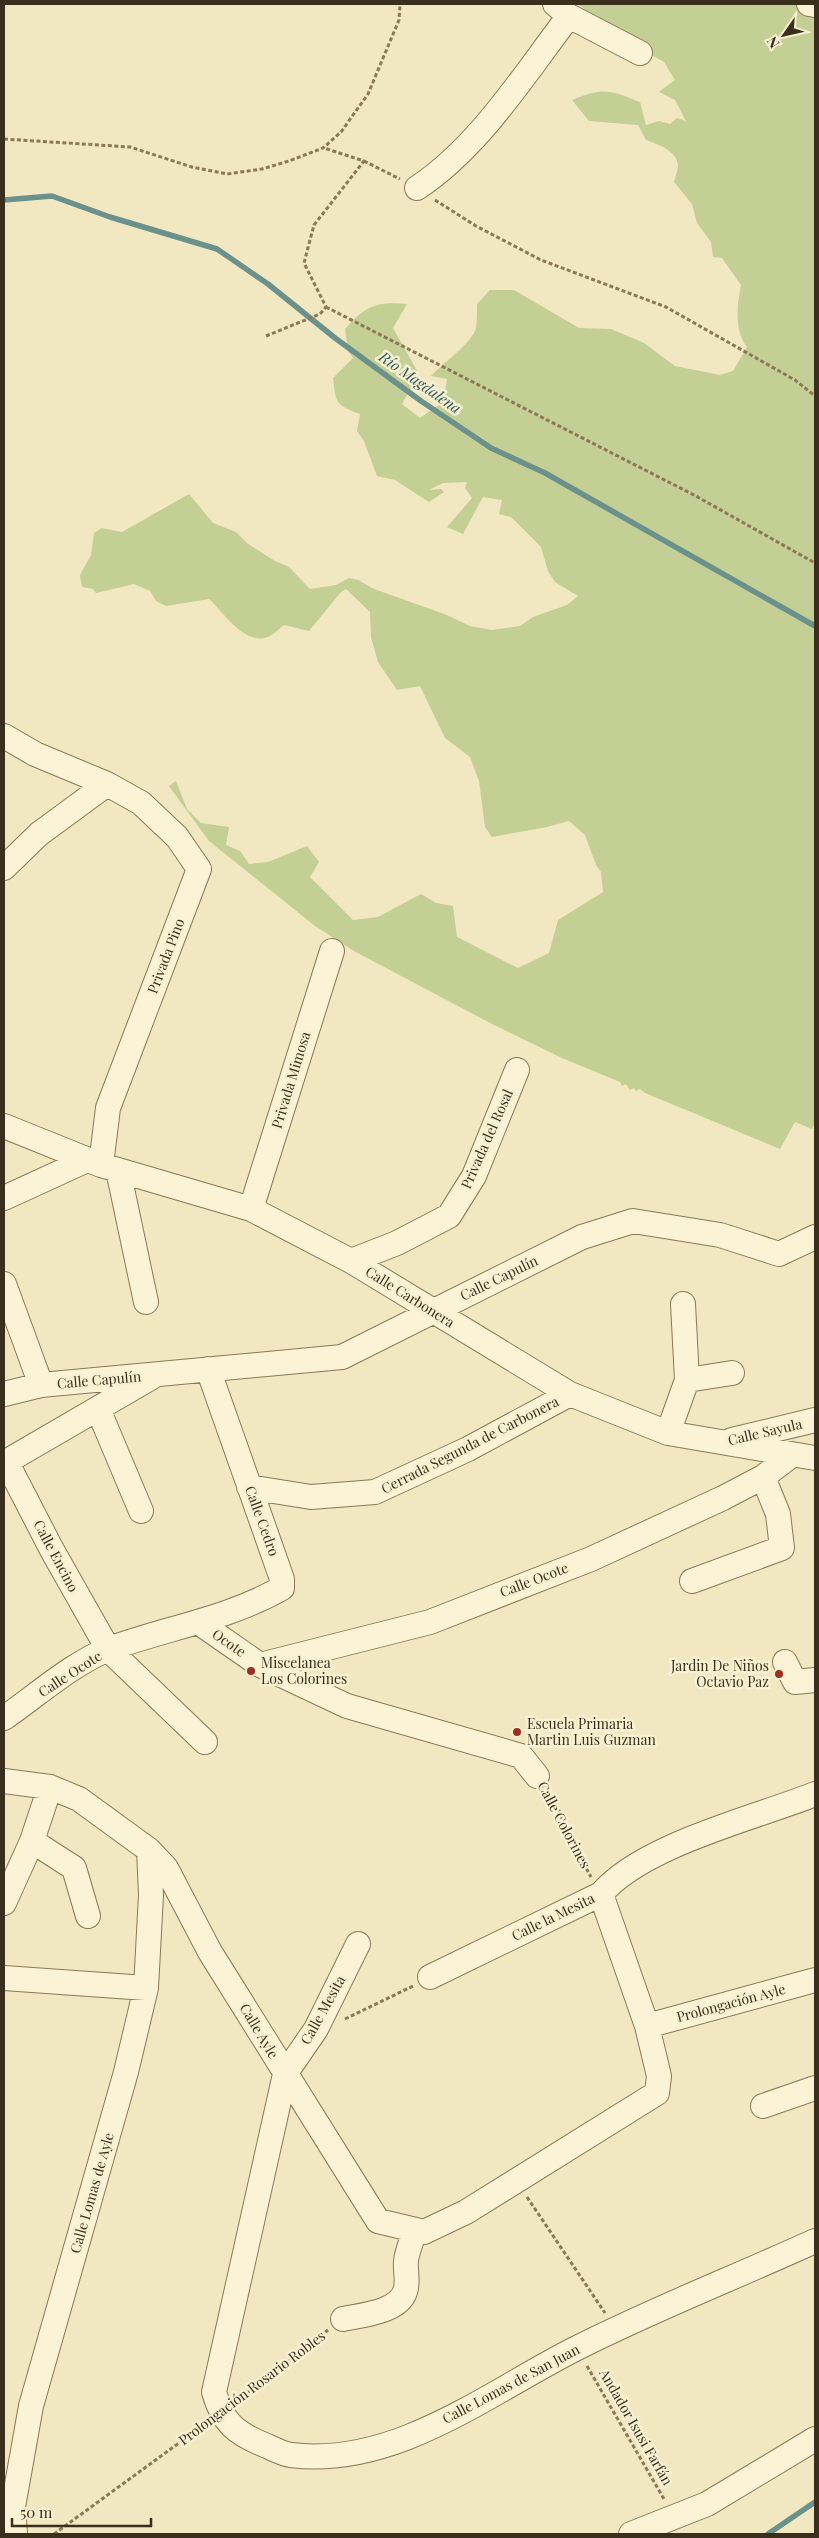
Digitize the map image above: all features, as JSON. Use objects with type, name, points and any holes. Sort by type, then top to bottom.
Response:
[{"type":"street","points":[[809,4],[815,5]]},
{"type":"street","points":[[418,188],[440,173],[478,135],[562,10],[640,53]]},
{"type":"street","points":[[4,736],[35,754],[107,784]]},
{"type":"street","points":[[4,868],[39,834],[107,784]]},
{"type":"street","name":"Privada Pino","points":[[102,1165],[108,1108],[199,869],[177,837],[148,810],[140,803],[107,784]]},
{"type":"street","name":"Privada Mimosa","points":[[251,1209],[332,951]]},
{"type":"street","name":"Privada del Rosal","points":[[351,1261],[397,1243],[449,1216],[474,1176],[517,1070]]},
{"type":"street","name":"Calle Carbonera","points":[[4,1126],[102,1165],[251,1209],[351,1261],[570,1394],[668,1433],[715,1443],[815,1458]]},
{"type":"street","points":[[4,1198],[102,1165],[146,1302]]},
{"type":"street","name":"Calle Capulín","points":[[4,1394],[41,1385],[342,1357],[582,1237],[633,1221],[720,1234],[779,1254],[815,1236]]},
{"type":"street","points":[[4,1284],[41,1385]]},
{"type":"street","points":[[668,1433],[687,1380],[683,1304]]},
{"type":"street","name":"Calle Cedro","points":[[198,1622],[282,1588],[282,1579],[208,1369]]},
{"type":"street","points":[[687,1380],[732,1373]]},
{"type":"street","points":[[5,1462],[158,1374]]},
{"type":"street","name":"Cerrada Segunda de Carbonera","points":[[250,1487],[311,1498],[375,1492],[468,1449],[570,1394]]},
{"type":"street","points":[[98,1410],[141,1511]]},
{"type":"street","name":"Calle Sayula","points":[[715,1443],[815,1420]]},
{"type":"street","name":"Calle Ocote","points":[[260,1665],[430,1622],[591,1559],[763,1478],[792,1455]]},
{"type":"street","name":"Calle Encino","points":[[5,1462],[56,1558],[108,1649],[205,1742]]},
{"type":"street","points":[[692,1581],[782,1548],[778,1514],[763,1478]]},
{"type":"street","name":"Calle Ocote","points":[[4,1718],[81,1664],[108,1649],[198,1622]]},
{"type":"street","name":"Ocote","points":[[198,1622],[260,1665]]},
{"type":"street","points":[[785,1662],[795,1682],[815,1680]]},
{"type":"street","name":"Calle Colorines","points":[[260,1665],[347,1706],[521,1756],[538,1776]]},
{"type":"street","name":"Calle Ayle","points":[[4,1781],[50,1787],[79,1799],[149,1850],[166,1868],[210,1952],[378,2221],[424,2232],[466,2212],[657,2093],[659,2076],[647,2026]]},
{"type":"street","points":[[4,1903],[32,1841],[50,1787]]},
{"type":"street","name":"Calle la Mesita","points":[[430,1977],[600,1894],[620,1874],[654,1856],[716,1829],[815,1794]]},
{"type":"street","points":[[32,1841],[74,1868],[88,1916]]},
{"type":"street","name":"Calle Lomas de Ayle","points":[[15,2534],[13,2507],[31,2406],[126,2072],[146,1988],[151,1895],[149,1850]]},
{"type":"street","points":[[600,1894],[647,2026]]},
{"type":"street","name":"Calle Mesita","points":[[285,2074],[316,2029],[358,1944]]},
{"type":"street","points":[[4,1978],[146,1988]]},
{"type":"street","name":"Prolongación Ayle","points":[[647,2026],[815,1980]]},
{"type":"street","points":[[220,2413],[214,2392],[218,2368],[285,2074]]},
{"type":"street","points":[[763,2106],[815,2088]]},
{"type":"street","points":[[343,2319],[372,2313],[390,2307],[400,2300],[406,2289],[406,2260],[415,2231]]},
{"type":"street","name":"Calle Lomas de San Juan","points":[[220,2413],[245,2437],[289,2455],[336,2456],[382,2446],[452,2418],[576,2348],[815,2241]]},
{"type":"street","points":[[631,2534],[707,2504],[815,2439]]},
{"type":"path","points":[[4,138],[130,146],[192,167],[227,174],[262,169],[323,148],[341,132],[368,94],[399,20],[400,4]]},
{"type":"path","points":[[323,148],[364,161],[418,188],[476,226],[541,260],[666,308],[795,380],[815,396]]},
{"type":"path","points":[[364,161],[314,225],[304,263],[326,307],[694,495],[815,563]]},
{"type":"path","points":[[266,336],[314,317],[320,314],[326,307]]},
{"type":"path","name":"Calle Colorines","points":[[538,1776],[558,1808],[569,1837],[600,1894]]},
{"type":"path","points":[[316,2029],[351,2016],[430,1977]]},
{"type":"path","points":[[516,2180],[617,2330]]},
{"type":"path","name":"Prolongación Rosario Robles","points":[[54,2534],[220,2413],[343,2319]]},
{"type":"path","name":"Andador Isusi Farfán","points":[[576,2348],[675,2518]]},
{"type":"green space","points":[[577,4],[815,4],[815,1123],[812,1129],[795,1122],[780,1149],[645,1093],[640,1089],[636,1091],[634,1088],[630,1090],[626,1084],[622,1086],[620,1082],[562,1058],[492,1024],[354,951],[315,926],[209,841],[169,786],[176,781],[187,809],[201,823],[229,827],[226,845],[240,851],[249,864],[268,862],[307,846],[319,862],[310,877],[353,920],[378,917],[421,894],[436,903],[453,906],[457,937],[518,968],[549,953],[558,920],[603,892],[601,872],[596,865],[585,835],[569,821],[492,837],[485,827],[479,781],[470,757],[445,738],[420,686],[397,690],[378,662],[371,637],[370,612],[346,589],[341,592],[309,631],[284,625],[270,636],[259,639],[243,633],[209,599],[166,606],[156,601],[150,591],[134,584],[96,593],[93,589],[82,587],[80,575],[91,555],[94,533],[102,528],[122,532],[189,494],[213,523],[236,532],[248,544],[275,561],[289,567],[310,589],[336,585],[349,578],[358,580],[374,589],[447,615],[470,626],[492,630],[520,626],[533,617],[567,605],[578,596],[555,582],[548,571],[541,547],[511,517],[499,514],[502,500],[483,497],[463,534],[447,527],[472,498],[465,488],[467,482],[443,483],[429,490],[441,489],[444,492],[429,502],[395,480],[377,476],[364,441],[357,431],[360,414],[342,406],[339,402],[335,393],[333,378],[353,358],[348,351],[345,329],[352,321],[365,310],[372,307],[387,303],[407,304],[393,328],[419,374],[402,404],[420,418],[443,402],[447,379],[431,376],[474,334],[477,304],[490,290],[514,290],[579,328],[611,329],[644,343],[675,366],[720,375],[733,371],[747,347],[738,325],[738,301],[741,285],[722,258],[713,257],[711,242],[697,223],[692,204],[674,182],[678,167],[677,160],[666,149],[646,140],[638,125],[589,121],[572,100],[591,93],[613,93],[640,102],[646,125],[659,121],[670,124],[677,118],[686,121],[675,100],[659,92],[675,80],[664,62],[589,20],[582,7]]},
{"type":"waterway","name":"Río Magdalena","points":[[4,200],[52,196],[110,217],[217,249],[268,284],[335,338],[421,401],[491,448],[545,473],[815,626]]},
{"type":"waterway","points":[[768,2534],[815,2502]]},
{"type":"place","name":"Miscelanea Los Colorines","points":[[251,1671]]},
{"type":"place","name":"Jardin De Niños Octavio Paz","points":[[779,1674]]},
{"type":"place","name":"Escuela Primaria Martin Luis Guzman","points":[[517,1732]]}]
